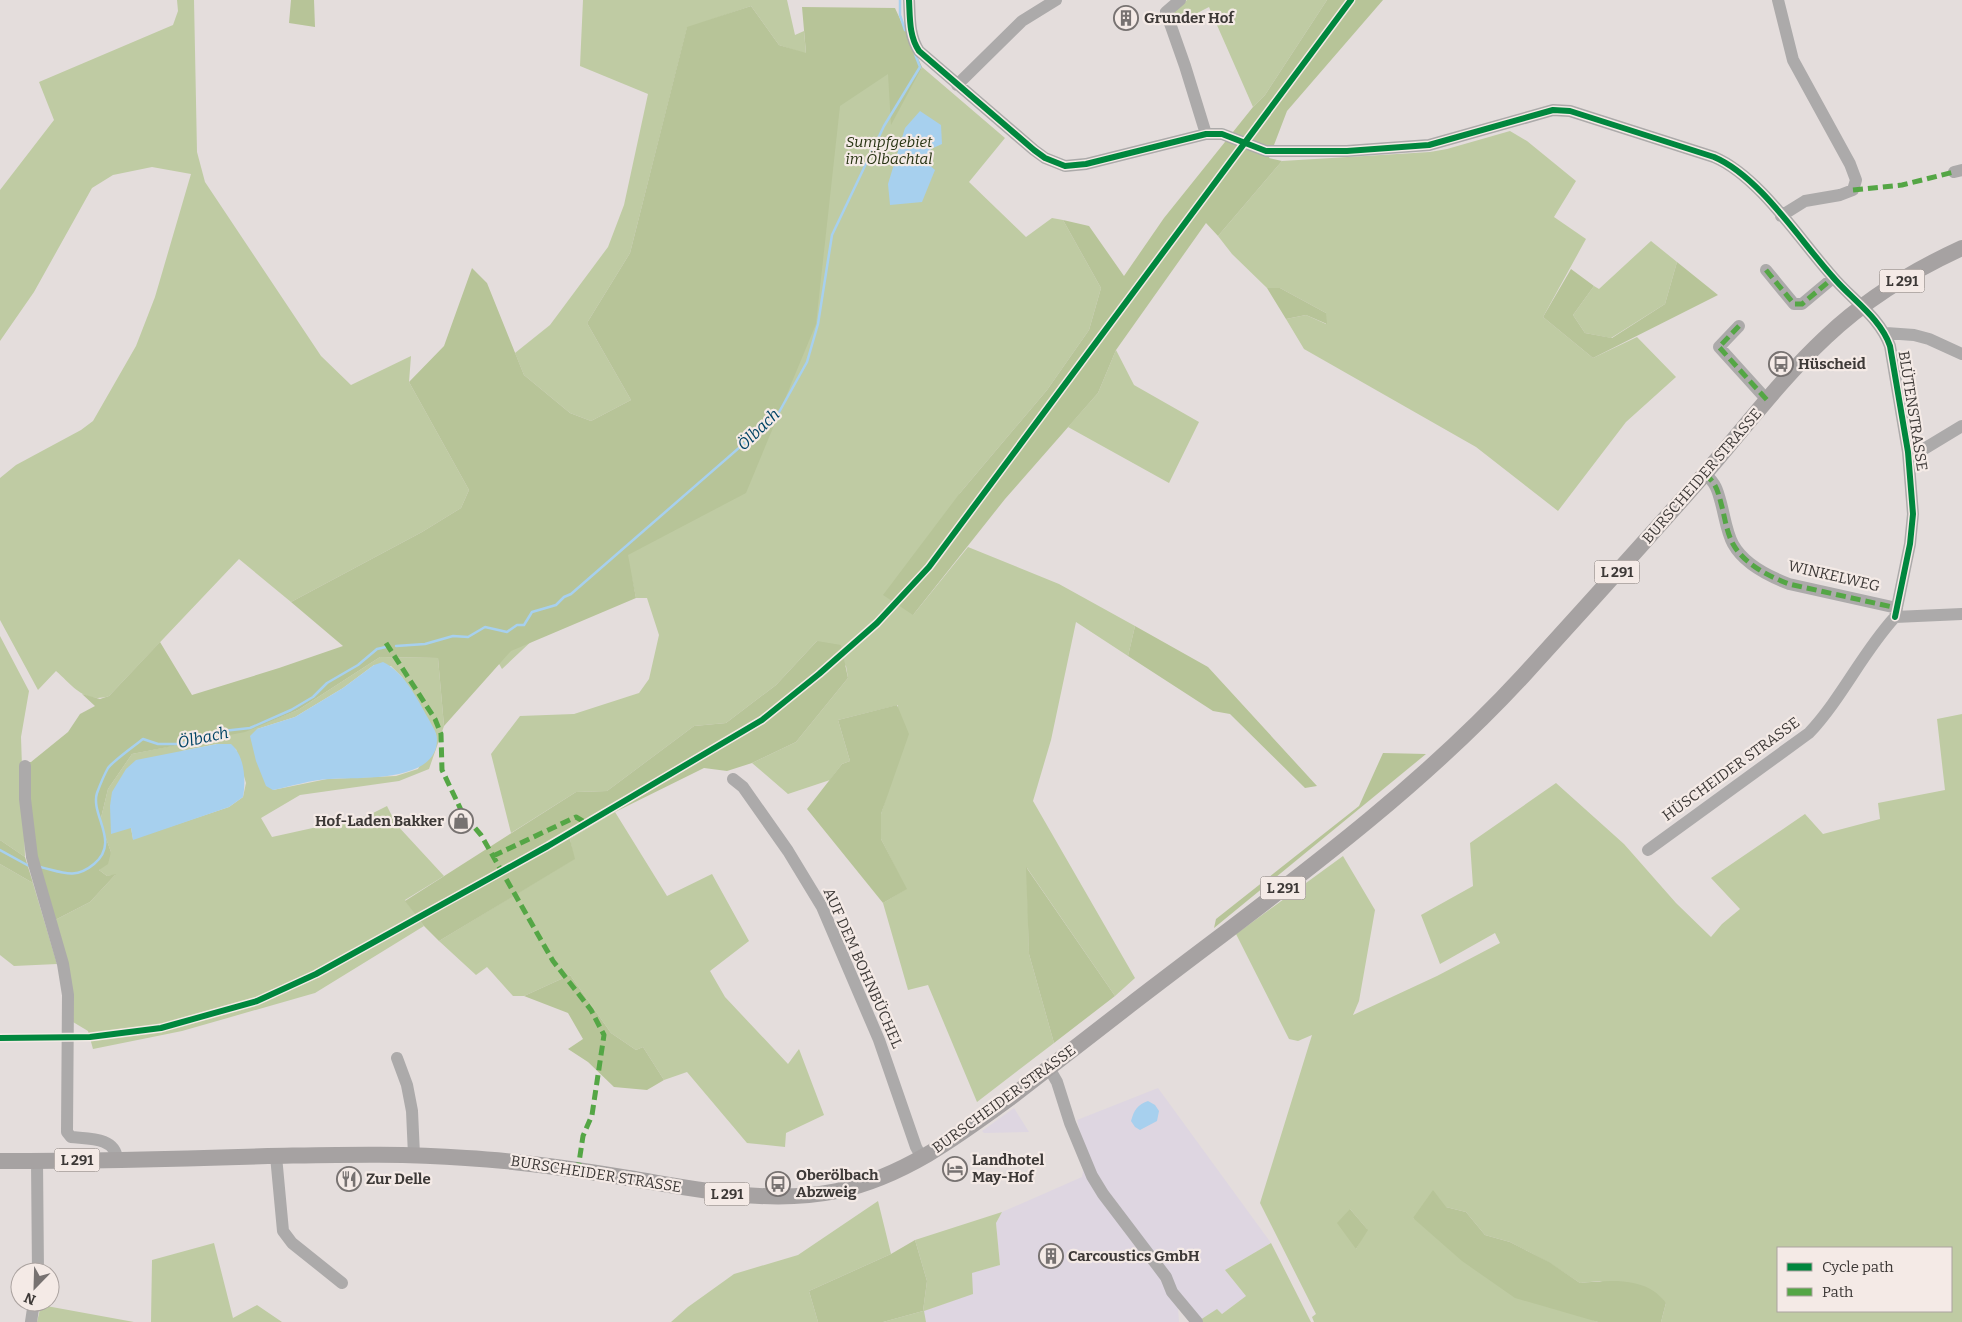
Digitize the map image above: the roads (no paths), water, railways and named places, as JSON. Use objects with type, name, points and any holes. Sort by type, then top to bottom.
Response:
[{"type":"main road","name":"BURSCHEIDER STRASSE","points":[[0,1161],[117,1160],[320,1154],[414,1155],[544,1164],[711,1192],[743,1196],[778,1196],[820,1193],[853,1186],[876,1179],[922,1158],[965,1132],[1049,1068],[1337,845],[1444,755],[1522,677],[1824,339],[1863,308],[1922,267],[1962,248]]},
{"type":"street","points":[[909,0],[909,13],[915,45],[919,51],[956,85],[1034,150],[1045,158],[1066,166],[1086,164],[1206,134],[1166,12],[1180,0]]},
{"type":"street","points":[[956,85],[1022,22],[1056,0]]},
{"type":"street","points":[[1778,0],[1793,60],[1850,164],[1856,180],[1852,190],[1840,195],[1805,201],[1781,216]]},
{"type":"street","name":"BLÜTENSTRASSE","points":[[1206,134],[1222,134],[1266,151],[1347,152],[1429,145],[1553,110],[1570,111],[1728,162],[1754,185],[1833,278],[1886,333],[1890,346],[1909,458],[1913,514],[1910,544],[1896,612]]},
{"type":"street","points":[[1766,270],[1794,304],[1802,304],[1833,278]]},
{"type":"street","points":[[1739,326],[1719,347],[1768,400]]},
{"type":"street","points":[[1886,333],[1914,335],[1929,339],[1962,354]]},
{"type":"street","name":"BLÜTENSTRASSE","points":[[1909,458],[1962,426]]},
{"type":"street","name":"WINKELWEG","points":[[1705,474],[1715,482],[1733,543],[1742,555],[1758,569],[1788,584],[1896,612]]},
{"type":"street","points":[[1896,612],[1962,614]]},
{"type":"street","name":"HÜSCHEIDER STRASSE","points":[[1648,850],[1809,733],[1825,715],[1896,612]]},
{"type":"street","points":[[25,766],[25,799],[32,857],[63,964],[68,995],[66,1036],[67,1132],[71,1137],[110,1143],[116,1150],[117,1160]]},
{"type":"street","name":"AUF DEM BOHNBÜCHEL","points":[[733,779],[743,787],[788,851],[822,908],[879,1040],[916,1147],[922,1158]]},
{"type":"street","points":[[397,1058],[407,1085],[412,1110],[414,1155]]},
{"type":"street","points":[[1049,1068],[1057,1082],[1070,1123],[1092,1176],[1166,1277],[1172,1292],[1197,1322]]},
{"type":"street","points":[[276,1156],[283,1231],[292,1243],[342,1283]]},
{"type":"street","points":[[37,1161],[38,1262]]},
{"type":"water","points":[[920,111],[941,125],[942,144],[931,149],[926,162],[935,170],[922,202],[890,205],[888,184],[905,128]]},
{"type":"water","points":[[383,662],[391,666],[404,679],[435,731],[437,739],[434,753],[425,764],[395,775],[323,780],[273,790],[266,786],[256,761],[250,736],[257,729],[295,717],[343,688],[374,665]]},
{"type":"water","points":[[217,744],[231,744],[239,755],[244,776],[243,797],[229,807],[133,840],[131,828],[111,834],[110,806],[112,792],[126,769],[136,760]]},
{"type":"water","points":[[1148,1101],[1155,1105],[1159,1111],[1157,1121],[1140,1130],[1131,1121],[1136,1108]]},
{"type":"waterway","name":"Ölbach","points":[[900,0],[900,15],[905,30]]},
{"type":"waterway","name":"Ölbach","points":[[396,646],[425,644],[453,636],[468,637],[485,627],[507,632],[517,625],[524,625],[532,612],[556,605],[564,597],[571,594],[778,414],[807,362],[818,324],[832,235],[884,126],[920,67],[915,54]]},
{"type":"waterway","name":"Ölbach","points":[[40,867],[68,873],[81,872],[94,864],[102,856],[105,838],[97,810],[97,793],[108,768],[143,739],[158,744],[180,744],[223,731],[250,728],[291,710],[313,697],[327,683],[358,665],[377,649],[386,647]]},
{"type":"waterway","name":"Ölbach","points":[[0,850],[29,866]]},
{"type":"place","name":"Grunder Hof","points":[[1126,18]]},
{"type":"place","name":"Hüscheid","points":[[1781,364]]},
{"type":"place","name":"Hof-Laden Bakker","points":[[461,821]]},
{"type":"place","name":"Landhotel May-Hof","points":[[955,1169]]},
{"type":"place","name":"Zur Delle","points":[[349,1179]]},
{"type":"place","name":"Oberölbach Abzweig","points":[[778,1184]]},
{"type":"place","name":"Carcoustics GmbH","points":[[1051,1256]]},
{"type":"park label","name":"Sumpfgebiet im Ölbachtal","points":[[889,150]]}]
